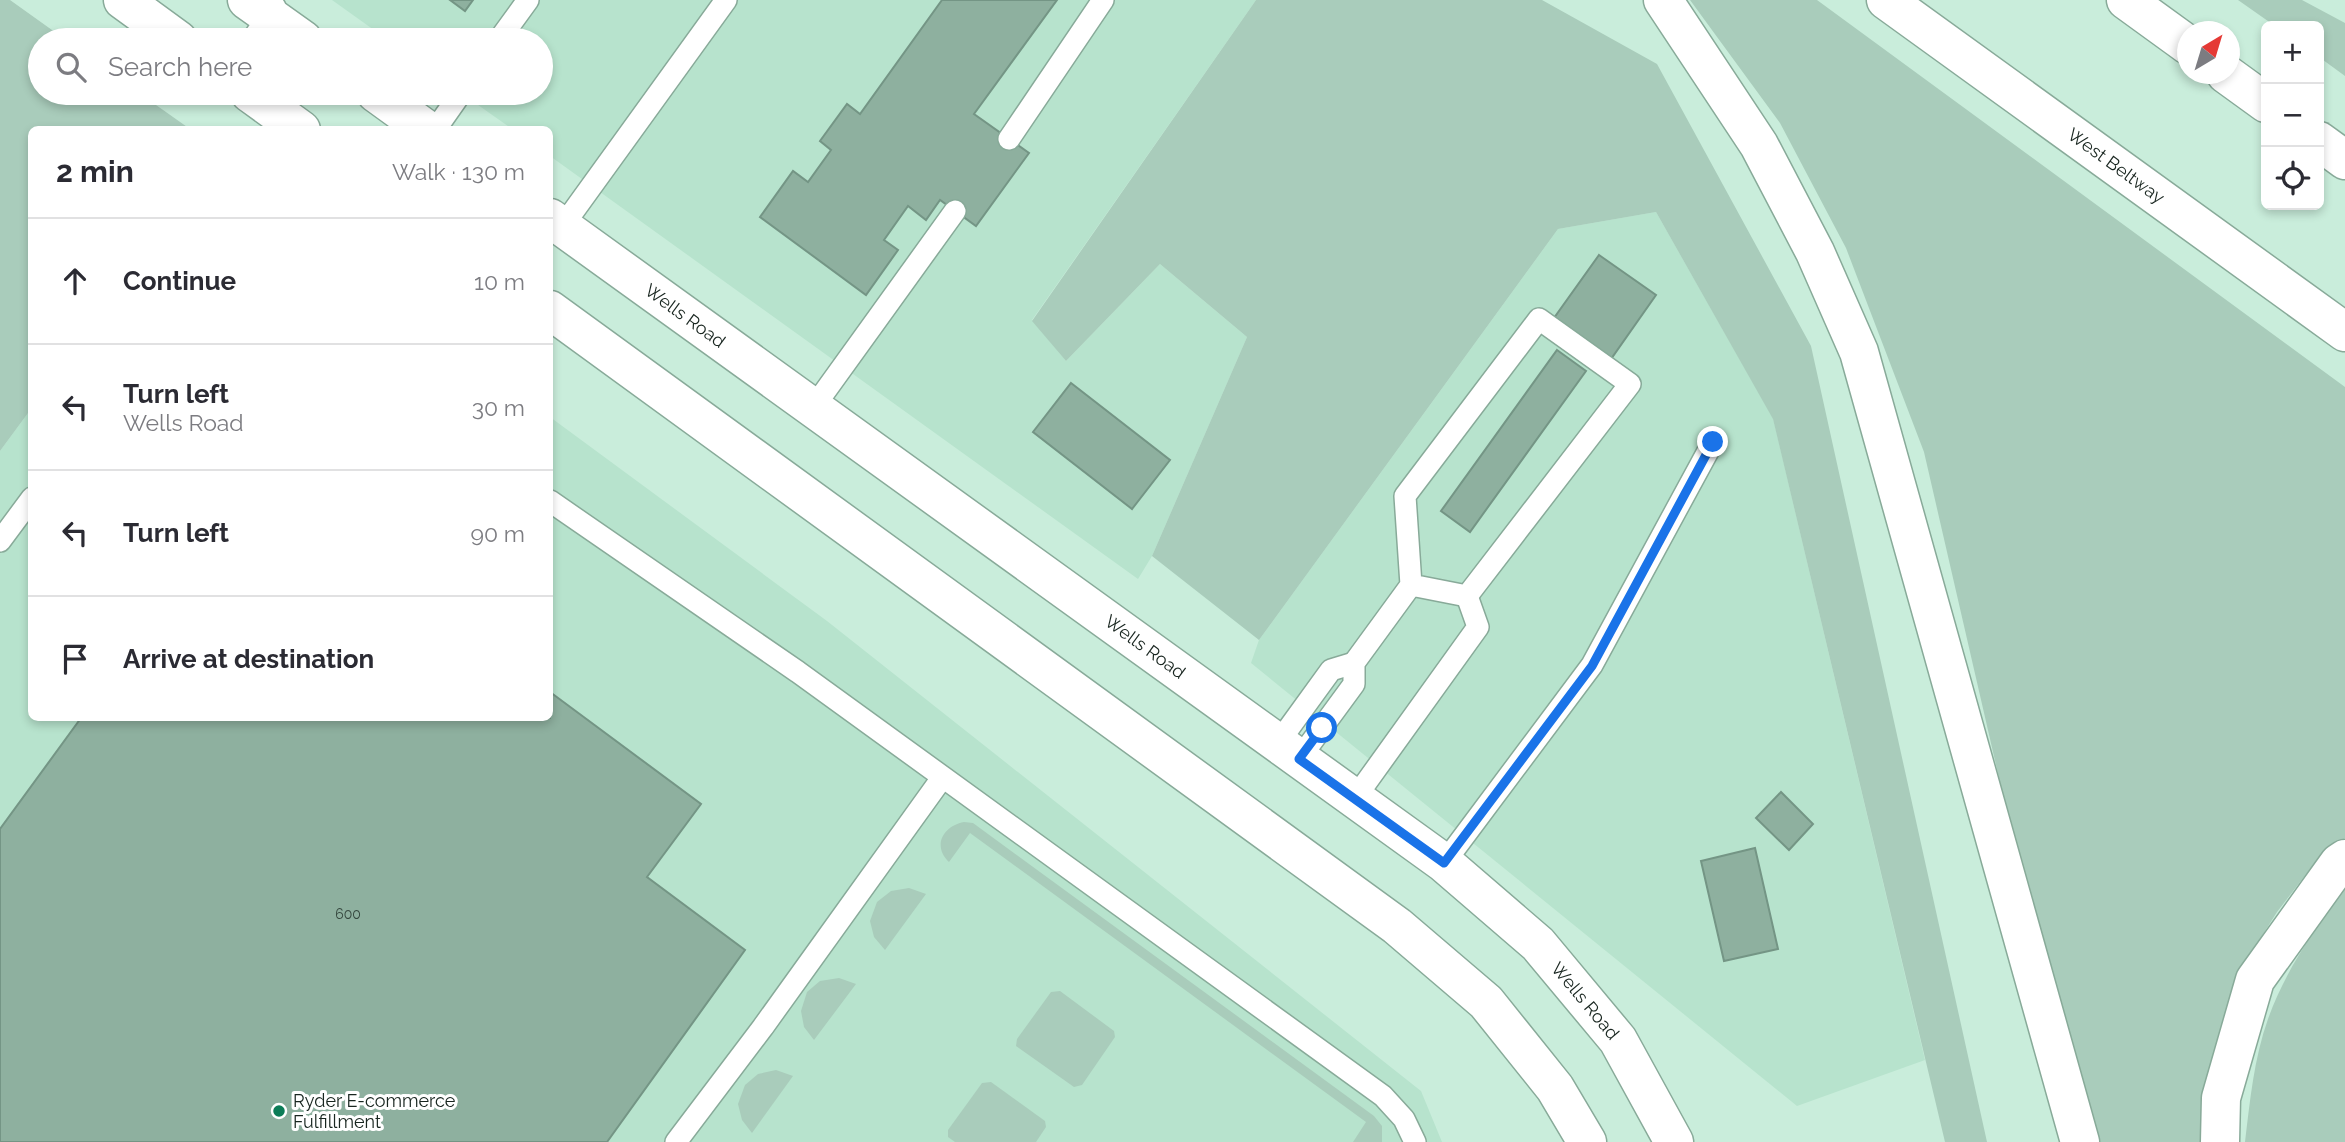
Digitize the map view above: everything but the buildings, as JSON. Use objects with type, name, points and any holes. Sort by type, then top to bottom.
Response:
[{"type":"main road","points":[[122,0],[161,28]]},
{"type":"main road","points":[[1663,0],[1759,145],[1815,252],[1858,352],[2080,1142]]},
{"type":"main road","name":"West Beltway","points":[[1886,0],[2345,332]]},
{"type":"main road","points":[[2126,0],[2177,37]]},
{"type":"main road","points":[[262,14],[284,28]]},
{"type":"main road","points":[[2240,84],[2261,99]]},
{"type":"main road","points":[[267,105],[295,126]]},
{"type":"main road","points":[[393,105],[421,126]]},
{"type":"main road","points":[[2324,145],[2345,160]]},
{"type":"main road","name":"Wells Road","points":[[556,223],[1444,863],[1538,944],[1618,1040],[1674,1142]]},
{"type":"main road","points":[[553,312],[1397,926],[1486,1002],[1555,1088],[1587,1142]]},
{"type":"main road","points":[[2220,1142],[2221,1098],[2255,980],[2339,863],[2345,859]]},
{"type":"lane","points":[[508,28],[528,0]]},
{"type":"lane","points":[[556,223],[726,0]]},
{"type":"lane","points":[[1009,139],[1103,0]]},
{"type":"lane","points":[[438,126],[453,105]]},
{"type":"lane","points":[[813,408],[955,211]]},
{"type":"lane","points":[[1289,751],[1354,684],[1354,663],[1410,585],[1405,496],[1539,319],[1630,384],[1467,596]]},
{"type":"lane","points":[[1444,863],[1592,666],[1713,442]]},
{"type":"lane","points":[[0,541],[28,503]]},
{"type":"lane","points":[[553,503],[798,672],[1383,1096],[1404,1119],[1415,1142]]},
{"type":"lane","points":[[1410,585],[1467,596]]},
{"type":"lane","points":[[1355,798],[1478,627],[1467,596]]},
{"type":"lane","points":[[676,1142],[942,778]]},
{"type":"shaded area","points":[[0,0],[10,0],[49,28],[28,28],[28,105],[156,105],[186,126],[28,126],[28,413],[0,451]]},
{"type":"shaded area","points":[[332,0],[1256,0],[1032,320],[1066,361],[1160,264],[1247,337],[1152,556],[1138,579],[553,158],[553,126],[508,126],[478,105],[553,105],[553,28],[371,28]]},
{"type":"shaded area","points":[[1256,0],[1542,0],[1657,64],[1811,346],[1987,1142],[1945,1142],[1773,419],[1656,212],[1558,229],[1259,640],[1152,556],[1247,337],[1160,264],[1066,361],[1032,321]]},
{"type":"shaded area","points":[[1690,0],[1817,0],[2345,387],[2345,838],[2310,869],[2277,912],[2250,955],[2202,1142],[2091,1142],[2028,904],[1924,452],[1846,248],[1780,123]]},
{"type":"shaded area","points":[[2238,0],[2302,0],[2345,23],[2345,76],[2324,61],[2324,21],[2268,21]]},
{"type":"shaded area","points":[[1656,212],[1773,418],[1925,1060],[1797,1106],[1251,663],[1259,640],[1558,229]]},
{"type":"shaded area","points":[[28,413],[28,721],[553,721],[553,419],[827,621],[1421,1091],[1442,1142],[0,1142],[0,451]]},
{"type":"shaded area","points":[[964,822],[973,823],[1374,1116],[1382,1126],[1382,1142],[1353,1142],[1366,1122],[970,833],[949,862],[941,850],[942,838],[950,828]]},
{"type":"shaded area","points":[[909,888],[926,894],[885,950],[874,937],[870,921],[877,902],[891,891]]},
{"type":"shaded area","points":[[2345,888],[2345,1142],[2245,1142],[2256,1064],[2275,1001],[2302,951]]},
{"type":"shaded area","points":[[839,978],[856,984],[814,1040],[804,1027],[801,1011],[807,992],[820,981]]},
{"type":"shaded area","points":[[1060,991],[1114,1031],[1115,1037],[1082,1085],[1074,1087],[1016,1046],[1017,1039],[1051,992]]},
{"type":"shaded area","points":[[776,1070],[793,1076],[752,1133],[742,1120],[738,1104],[745,1085],[758,1074]]},
{"type":"shaded area","points":[[991,1082],[1045,1121],[1046,1127],[1036,1142],[955,1142],[948,1137],[948,1130],[982,1083]]},
{"type":"place","name":"Ryder E-commerce Fulfillment","points":[[279,1111]]},
{"type":"route","points":[[1322,728],[1299,759],[1444,863],[1592,666],[1713,442]]}]
